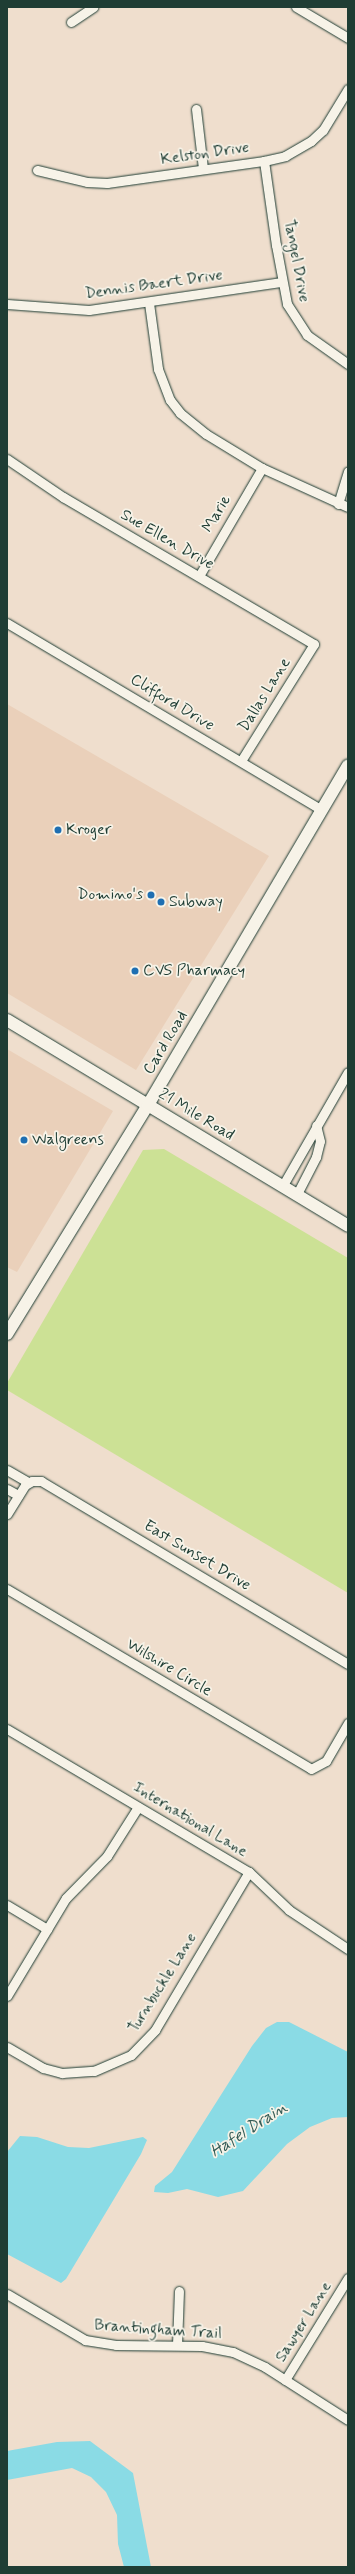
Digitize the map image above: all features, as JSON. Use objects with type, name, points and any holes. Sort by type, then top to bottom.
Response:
[{"type":"street","points":[[71,22],[93,7]]},
{"type":"street","points":[[296,7],[348,38]]},
{"type":"street","name":"Kelston Drive","points":[[37,170],[87,182],[107,183],[264,161],[285,156],[311,141],[323,130],[348,89]]},
{"type":"street","points":[[196,109],[203,169]]},
{"type":"street","name":"Tangel Drive","points":[[264,161],[282,282],[293,317],[307,335],[348,364]]},
{"type":"street","name":"Dennis Baert Drive","points":[[7,304],[89,310],[149,303],[282,282]]},
{"type":"street","points":[[149,303],[158,369],[170,400],[180,413],[206,434],[262,468],[348,508]]},
{"type":"street","name":"Sue Ellen Drive","points":[[7,459],[63,497],[314,644]]},
{"type":"street","name":"Marie","points":[[198,576],[262,468]]},
{"type":"street","points":[[338,504],[348,472]]},
{"type":"street","name":"Clifford Drive","points":[[7,623],[322,810]]},
{"type":"street","name":"Dallas Lane","points":[[241,761],[314,644]]},
{"type":"street","name":"Card Road","points":[[7,1334],[148,1104],[348,766]]},
{"type":"street","name":"21 Mile Road","points":[[7,1020],[348,1226]]},
{"type":"street","points":[[282,1185],[348,1072]]},
{"type":"street","points":[[297,1194],[316,1157],[320,1141],[316,1125]]},
{"type":"street","name":"East Sunset Drive","points":[[7,1470],[28,1482],[36,1481],[45,1483],[348,1664]]},
{"type":"street","points":[[7,1514],[18,1495],[28,1482]]},
{"type":"street","points":[[7,1489],[18,1495]]},
{"type":"street","name":"Wilshire Circle","points":[[7,1589],[311,1769],[317,1768],[326,1761],[348,1724]]},
{"type":"street","name":"International Lane","points":[[7,1729],[249,1872],[289,1910],[348,1948]]},
{"type":"street","points":[[7,1996],[66,1898],[108,1856],[138,1807]]},
{"type":"street","name":"Turnbuckle Lane","points":[[7,2047],[43,2068],[62,2073],[94,2070],[131,2055],[155,2030],[249,1872]]},
{"type":"street","points":[[7,1905],[47,1929]]},
{"type":"street","name":"Sawyer Lane","points":[[285,2380],[348,2278]]},
{"type":"street","points":[[177,2345],[179,2291]]},
{"type":"street","name":"Brantingham Trail","points":[[7,2294],[85,2340],[116,2345],[202,2346],[233,2352],[285,2380],[348,2420]]},
{"type":"shaded area","points":[[7,704],[269,856],[136,1070],[7,993]]},
{"type":"shaded area","points":[[7,1049],[113,1111],[17,1272],[7,1267]]},
{"type":"green space","points":[[164,1149],[348,1258],[348,1593],[7,1390],[7,1383],[143,1150]]},
{"type":"water","name":"Hafel Drain","points":[[277,2022],[289,2022],[348,2052],[348,2117],[332,2118],[310,2127],[287,2144],[243,2191],[218,2197],[187,2189],[168,2193],[154,2192],[155,2186],[172,2172],[252,2046],[266,2028]]},
{"type":"water","points":[[20,2136],[37,2137],[68,2147],[89,2148],[143,2137],[147,2140],[141,2154],[66,2279],[61,2283],[7,2254],[7,2152]]},
{"type":"water","points":[[90,2441],[133,2473],[151,2567],[124,2567],[118,2544],[117,2515],[106,2492],[91,2477],[72,2468],[7,2480],[7,2451],[57,2442]]},
{"type":"place","name":"Kroger","points":[[58,830]]},
{"type":"place","name":"Domino's","points":[[151,895]]},
{"type":"place","name":"Subway","points":[[161,902]]},
{"type":"place","name":"CVS Pharmacy","points":[[135,971]]},
{"type":"place","name":"Walgreens","points":[[24,1140]]}]
